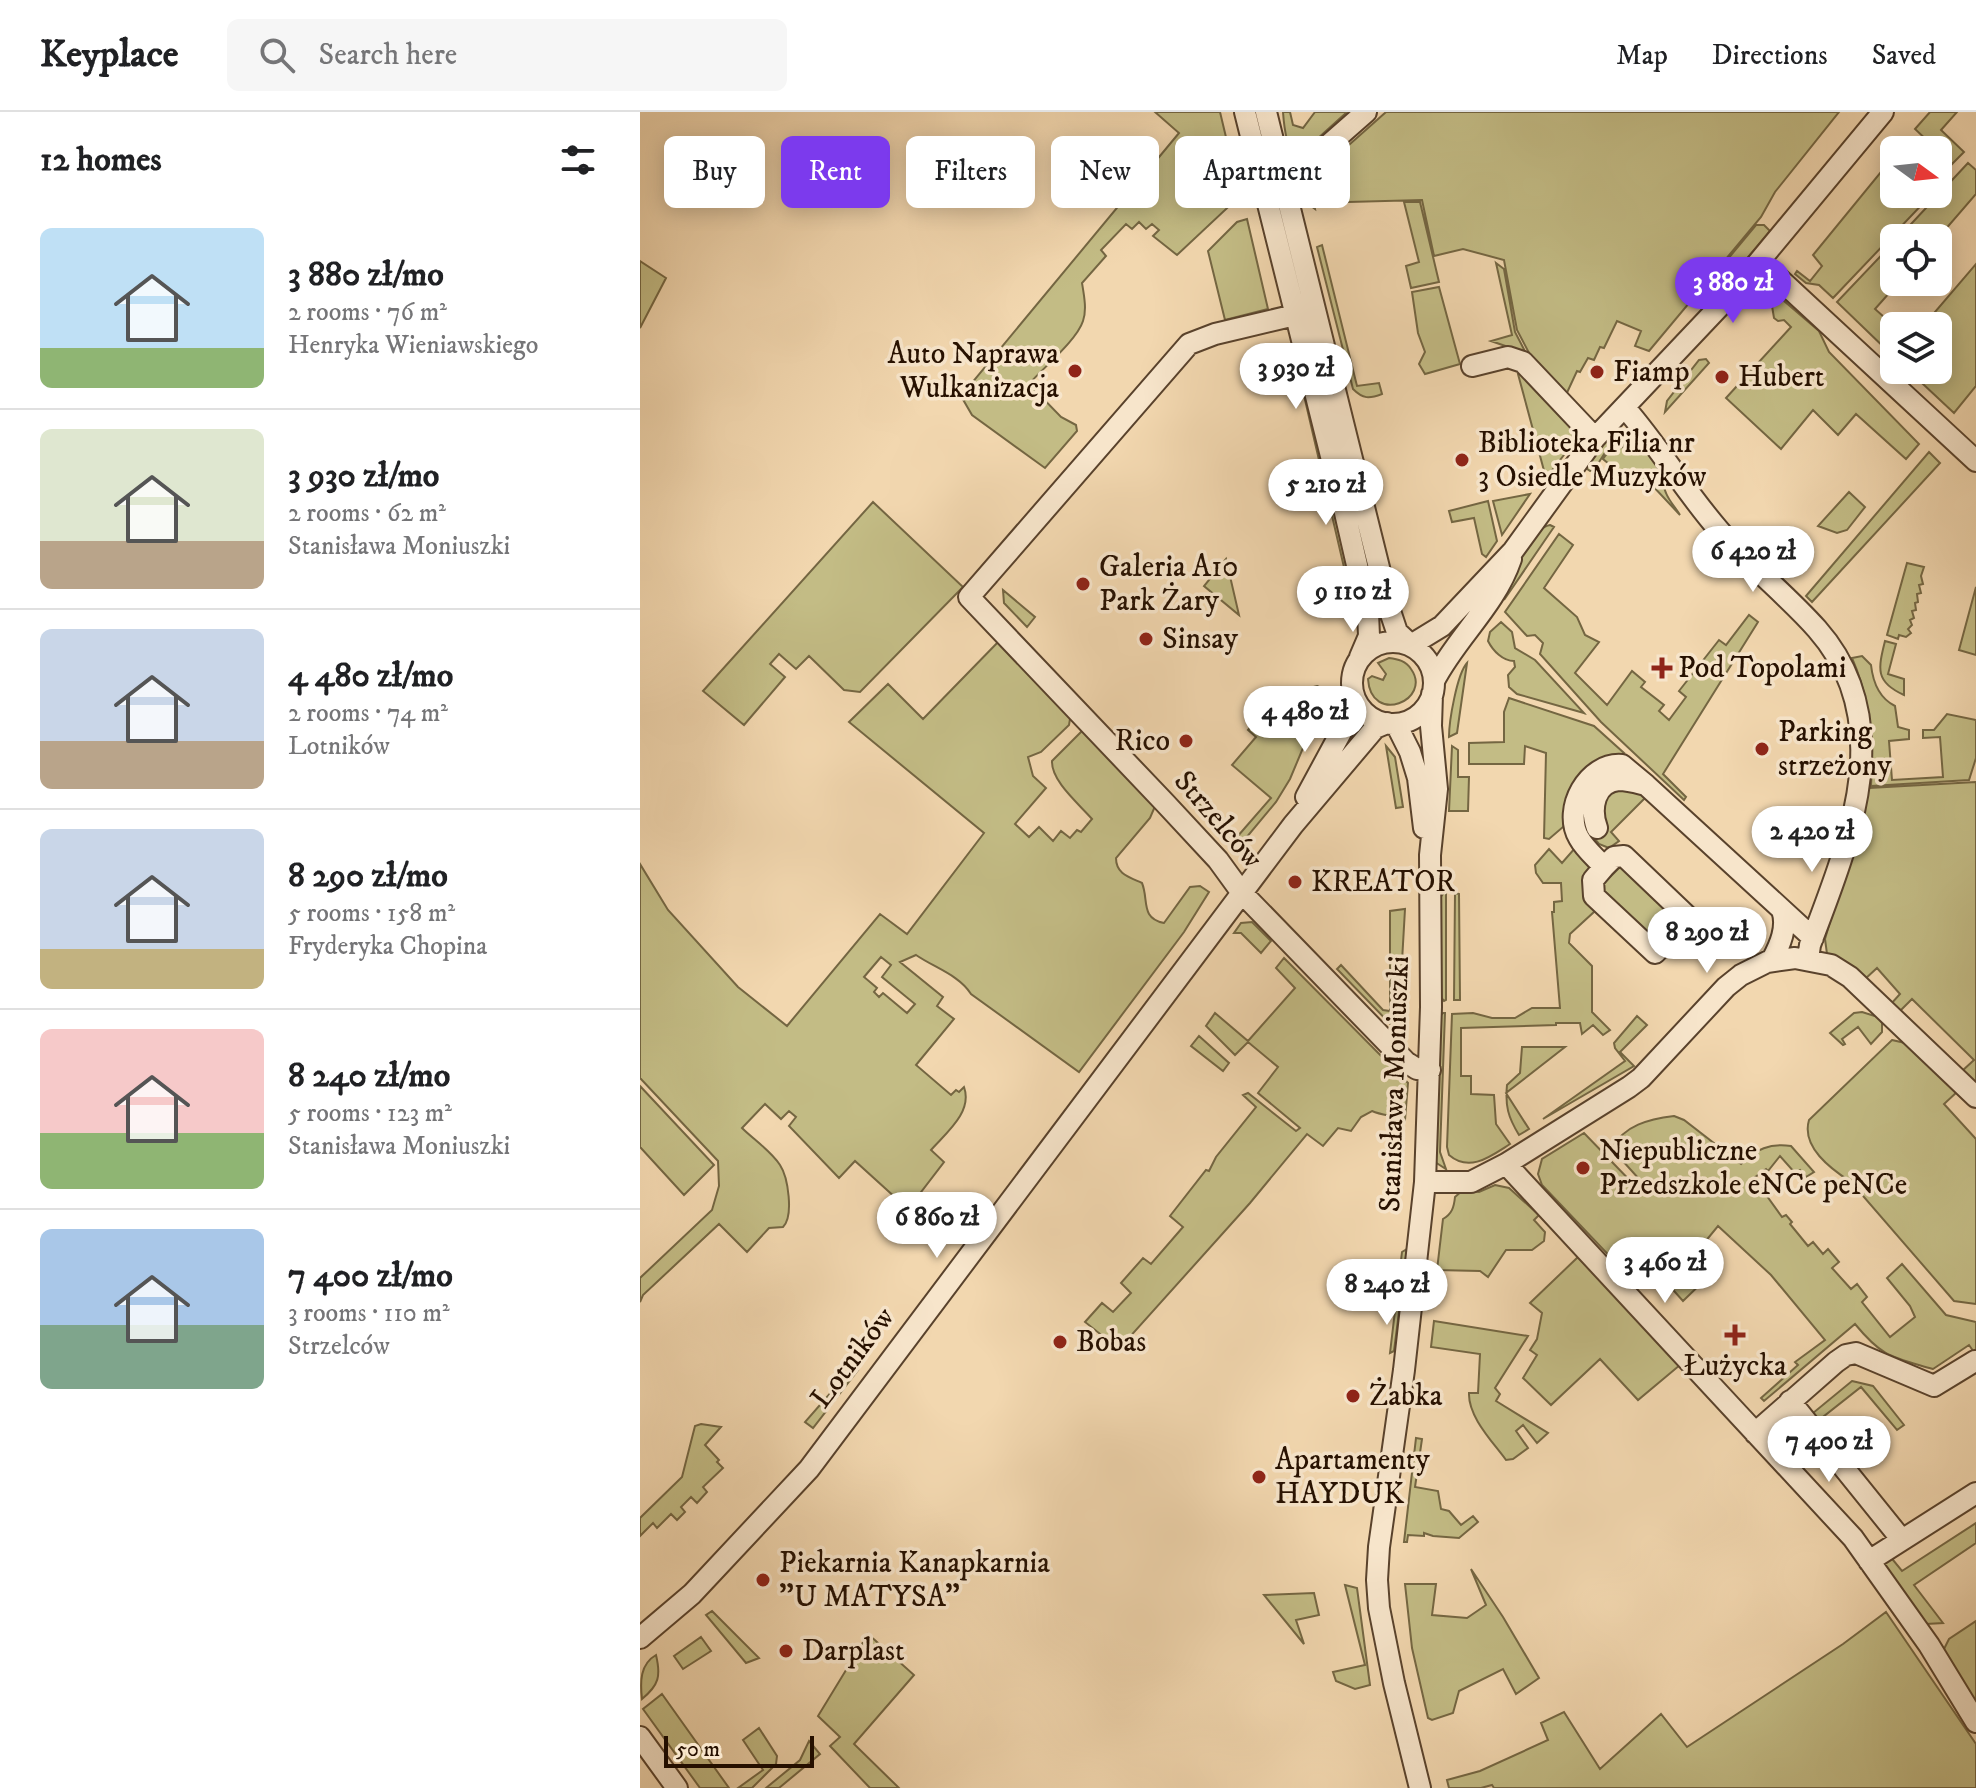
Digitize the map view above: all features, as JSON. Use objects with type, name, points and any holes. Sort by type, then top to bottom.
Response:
[{"type":"street","points":[[1245,112],[1368,613],[1369,636],[1354,669],[1353,694],[1366,714],[1392,724],[1419,715],[1445,660],[1498,587],[1513,551]]},
{"type":"street","points":[[1266,112],[1272,136]]},
{"type":"street","points":[[1339,136],[1366,112]]},
{"type":"street","points":[[1360,657],[1383,642],[1397,641],[1411,645],[1442,626],[1513,551],[1595,438],[1626,409],[1760,261],[1883,112]]},
{"type":"street","points":[[1290,208],[1389,608],[1397,632],[1427,660],[1433,688]]},
{"type":"street","points":[[1760,261],[1976,461]]},
{"type":"street","name":"Strzelców","points":[[1295,315],[1215,334],[1189,344],[969,597],[1176,814],[1218,860],[1242,893],[1406,1062],[1417,1069],[1430,1070]]},
{"type":"street","points":[[1472,366],[1508,357],[1523,362],[1595,438]]},
{"type":"street","points":[[1626,409],[1719,530],[1817,629],[1838,657],[1854,696],[1861,737],[1855,815],[1808,959]]},
{"type":"street","name":"Stanisława Moniuszki","points":[[1420,1788],[1394,1683],[1379,1608],[1377,1580],[1425,1182],[1430,1070],[1430,855],[1437,789],[1431,726],[1433,688]]},
{"type":"street","name":"Lotników","points":[[1293,825],[1346,723],[1353,694]]},
{"type":"street","name":"Stanisława Moniuszki","points":[[1392,724],[1410,752],[1418,778],[1430,855]]},
{"type":"street","name":"Lotników","points":[[640,1638],[692,1594],[809,1469],[1293,825],[1375,728],[1392,724]]},
{"type":"street","points":[[1604,867],[1577,834],[1576,812],[1583,788],[1594,772],[1616,764],[1628,768],[1813,938]]},
{"type":"street","points":[[1597,828],[1593,807],[1595,798],[1605,787],[1620,780],[1646,785]]},
{"type":"street","points":[[1624,856],[1689,918],[1668,948],[1655,953],[1594,896],[1593,880],[1604,867],[1614,857],[1624,856]]},
{"type":"street","points":[[1772,960],[1783,933],[1782,910]]},
{"type":"street","points":[[1425,1182],[1471,1182],[1506,1164],[1635,1083],[1726,987],[1752,967],[1772,960],[1808,959],[1831,965],[1850,977],[1976,1097]]},
{"type":"street","points":[[1506,1164],[1853,1538],[1929,1645],[1976,1722]]},
{"type":"street","points":[[1755,1433],[1851,1353],[1934,1386],[1975,1361]]},
{"type":"street","points":[[1790,1401],[1902,1540]]},
{"type":"street","points":[[1869,1561],[1976,1493]]},
{"type":"street","points":[[640,1737],[677,1788]]},
{"type":"shaded area","points":[[1155,112],[1220,112],[1226,136],[1177,136],[1179,133]]},
{"type":"shaded area","points":[[1283,112],[1290,112],[1293,125],[1303,128],[1315,112],[1347,112],[1320,136],[1286,136]]},
{"type":"shaded area","points":[[1386,112],[1839,112],[1775,192],[1761,217],[1649,351],[1635,346],[1641,331],[1617,321],[1604,348],[1600,347],[1594,360],[1588,358],[1580,372],[1577,371],[1565,397],[1539,372],[1517,330],[1504,260],[1463,249],[1434,256],[1422,200],[1350,202],[1350,144]]},
{"type":"shaded area","points":[[1930,112],[1957,112],[1941,130],[1947,136],[1922,136],[1915,129]]},
{"type":"shaded area","points":[[1175,138],[1175,208],[1227,208],[1177,255],[1153,236],[1159,230],[1152,224],[1146,229],[1139,222],[1132,229],[1126,224],[1101,250],[1106,256],[1082,283],[1085,312],[1080,329],[1029,384],[1061,417],[1076,425],[1077,431],[1045,468],[972,415],[961,396],[1117,208],[1159,208],[1159,157]]},
{"type":"shaded area","points":[[1952,141],[1964,152],[1952,164]]},
{"type":"shaded area","points":[[1968,163],[1976,170],[1976,194],[1950,224],[1911,224],[1926,208],[1952,208],[1952,180]]},
{"type":"shaded area","points":[[1880,173],[1880,208],[1919,208],[1903,224],[1880,224],[1880,249],[1833,298],[1819,285],[1806,283],[1795,274],[1797,271],[1810,281],[1822,266],[1813,255]]},
{"type":"shaded area","points":[[1404,202],[1420,202],[1439,282],[1411,288],[1406,266],[1419,262]]},
{"type":"shaded area","points":[[1247,219],[1268,309],[1225,320],[1208,251],[1237,222]]},
{"type":"shaded area","points":[[1756,225],[1764,225],[1770,231],[1733,275],[1727,270],[1727,260]]},
{"type":"shaded area","points":[[1322,245],[1357,386],[1379,383],[1382,394],[1366,397],[1353,389],[1317,247]]},
{"type":"shaded area","points":[[1880,257],[1880,296],[1887,296],[1875,309],[1880,313],[1880,343],[1837,302]]},
{"type":"shaded area","points":[[640,261],[666,278],[640,328]]},
{"type":"shaded area","points":[[1496,263],[1504,269],[1515,332],[1529,359],[1514,349],[1491,341],[1512,335]]},
{"type":"shaded area","points":[[1976,264],[1976,386],[1954,413],[1923,384],[1952,384],[1952,312],[1935,312],[1952,296]]},
{"type":"shaded area","points":[[1439,287],[1460,364],[1425,374],[1419,364],[1425,352],[1418,333],[1412,292]]},
{"type":"shaded area","points":[[1778,299],[1819,331],[1829,352],[1919,444],[1906,459],[1856,414],[1838,435],[1813,410],[1781,449],[1726,398],[1791,327],[1784,320],[1774,318],[1772,306]]},
{"type":"shaded area","points":[[1706,359],[1709,363],[1665,412],[1667,401],[1699,360]]},
{"type":"shaded area","points":[[1526,373],[1570,425],[1574,442],[1546,478],[1518,374]]},
{"type":"shaded area","points":[[1302,387],[1348,546],[1350,593]]},
{"type":"shaded area","points":[[1627,430],[1634,433],[1625,445],[1606,451],[1594,470],[1583,466],[1608,439]]},
{"type":"shaded area","points":[[1634,443],[1651,452],[1655,458],[1666,493],[1680,515],[1650,483],[1646,487],[1635,476],[1626,478],[1603,459],[1608,452]]},
{"type":"shaded area","points":[[1929,452],[1940,463],[1812,602],[1806,596]]},
{"type":"shaded area","points":[[1849,492],[1865,507],[1847,530],[1837,533],[1818,526]]},
{"type":"shaded area","points":[[1530,494],[1502,535],[1493,501]]},
{"type":"shaded area","points":[[1488,501],[1497,541],[1486,557],[1482,554],[1474,518],[1452,522],[1449,511]]},
{"type":"shaded area","points":[[873,502],[963,587],[860,692],[844,690],[809,656],[796,669],[779,654],[770,664],[785,677],[744,725],[703,691]]},
{"type":"shaded area","points":[[1550,525],[1554,527],[1504,600],[1527,546],[1541,529]]},
{"type":"shaded area","points":[[1559,534],[1573,545],[1544,588],[1577,617],[1585,635],[1599,642],[1575,673],[1607,705],[1632,671],[1645,682],[1641,687],[1664,705],[1659,711],[1669,720],[1686,697],[1679,691],[1719,640],[1726,645],[1749,615],[1758,622],[1663,774],[1686,797],[1684,800],[1601,722],[1540,654],[1543,643],[1535,635],[1527,636],[1505,612]]},
{"type":"shaded area","points":[[1226,559],[1239,615],[1204,586]]},
{"type":"shaded area","points":[[1907,563],[1924,567],[1921,576],[1923,584],[1919,585],[1921,593],[1917,594],[1916,610],[1912,611],[1914,618],[1910,620],[1912,625],[1908,629],[1911,633],[1906,637],[1899,635],[1898,639],[1887,635]]},
{"type":"shaded area","points":[[1976,587],[1976,655],[1959,650]]},
{"type":"shaded area","points":[[1003,590],[1035,617],[1027,627],[1004,603]]},
{"type":"shaded area","points":[[1501,622],[1512,632],[1515,648],[1535,660],[1584,713],[1517,694],[1509,687],[1508,675],[1515,667],[1514,661],[1499,655],[1488,641],[1490,632]]},
{"type":"shaded area","points":[[1001,639],[1071,713],[1069,725],[1041,752],[1028,757],[1033,776],[1046,788],[1015,824],[1029,837],[1039,827],[1053,841],[1061,831],[1070,838],[1077,830],[1081,832],[1092,819],[1061,784],[1052,761],[1084,729],[1156,804],[1150,818],[1116,858],[1121,871],[1142,883],[1151,917],[1164,923],[1190,887],[1200,886],[1209,892],[1184,932],[1079,1072],[971,994],[946,972],[916,955],[900,962],[943,997],[937,1006],[954,1019],[916,1065],[951,1095],[964,1087],[965,1105],[961,1113],[931,1150],[944,1162],[908,1209],[855,1161],[839,1178],[789,1126],[796,1117],[789,1111],[781,1119],[765,1104],[742,1128],[772,1155],[783,1171],[789,1206],[783,1227],[769,1228],[747,1252],[719,1224],[643,1295],[640,1302],[640,1278],[712,1210],[719,1186],[718,1161],[640,1078],[640,864],[668,910],[738,987],[787,1026],[880,914],[907,934],[984,833],[849,722],[888,684],[923,719]],"holes":[[[881,957],[891,965],[882,977],[915,1004],[907,1013],[883,993],[879,997],[874,992],[877,988],[864,977]]]},
{"type":"shaded area","points":[[1885,641],[1896,644],[1888,674],[1904,679],[1904,695],[1883,680],[1880,667]]},
{"type":"shaded area","points":[[1862,656],[1871,665],[1875,684],[1881,694],[1895,706],[1898,727],[1909,730],[1909,739],[1889,741],[1892,780],[1943,777],[1940,737],[1923,738],[1923,730],[1934,730],[1947,714],[1976,720],[1976,758],[1969,780],[1871,786],[1869,720],[1863,689],[1852,658]]},
{"type":"shaded area","points":[[1389,658],[1407,664],[1416,680],[1408,698],[1389,705],[1379,702],[1372,693],[1368,679],[1372,676],[1383,680],[1386,674],[1378,663]]},
{"type":"shaded area","points":[[1467,663],[1457,733],[1449,737],[1457,687]]},
{"type":"shaded area","points":[[1321,688],[1323,711],[1276,802],[1241,844],[1224,836],[1193,804],[1192,798],[1237,837],[1271,798],[1232,765],[1256,737],[1248,730],[1273,702],[1287,713],[1306,689]]},
{"type":"shaded area","points":[[1509,698],[1594,726],[1624,753],[1592,766],[1570,821],[1549,839],[1544,838],[1546,753],[1525,746],[1524,764],[1469,764],[1469,743],[1504,742],[1504,712]]},
{"type":"shaded area","points":[[1386,746],[1395,757],[1403,807],[1396,808]]},
{"type":"shaded area","points":[[1452,746],[1458,750],[1458,777],[1469,777],[1468,811],[1449,811]]},
{"type":"shaded area","points":[[1976,782],[1976,1083],[1961,1072],[1974,1060],[1912,999],[1897,1014],[1890,1005],[1900,994],[1877,968],[1864,980],[1827,954],[1825,939],[1869,788]]},
{"type":"shaded area","points":[[1612,789],[1642,792],[1645,798],[1611,832],[1619,841],[1609,848],[1599,844],[1589,832]]},
{"type":"shaded area","points":[[1575,848],[1590,865],[1595,911],[1570,934],[1569,943],[1592,966],[1592,1012],[1610,1030],[1603,1035],[1593,1025],[1582,1034],[1580,1023],[1461,1028],[1461,1076],[1471,1076],[1471,1094],[1494,1095],[1496,1124],[1510,1144],[1480,1161],[1465,1163],[1449,1155],[1447,1147],[1452,1014],[1515,1018],[1532,1008],[1560,1008],[1552,912],[1554,902],[1562,901],[1561,883],[1543,883],[1535,865],[1549,849],[1562,863]]},
{"type":"shaded area","points":[[1620,867],[1625,867],[1673,912],[1673,922],[1654,940],[1604,897],[1602,885]]},
{"type":"shaded area","points":[[1446,890],[1444,1001],[1439,995],[1440,898]]},
{"type":"shaded area","points":[[1455,893],[1459,894],[1460,1000],[1454,1000]]},
{"type":"shaded area","points":[[1405,909],[1401,979],[1395,980],[1396,995],[1401,995],[1400,1034],[1337,969],[1341,965],[1383,1010],[1390,1011],[1390,911]]},
{"type":"shaded area","points":[[1252,922],[1271,941],[1261,953],[1241,933],[1234,933],[1241,923]]},
{"type":"shaded area","points":[[1284,958],[1408,1083],[1405,1120],[1372,1111],[1361,1117],[1351,1131],[1338,1128],[1323,1146],[1307,1134],[1250,1203],[1119,1349],[1085,1322],[1102,1303],[1113,1312],[1131,1293],[1121,1283],[1143,1258],[1151,1264],[1183,1227],[1170,1216],[1206,1170],[1209,1171],[1216,1157],[1256,1107],[1243,1095],[1248,1093],[1296,1131],[1300,1128],[1258,1093],[1278,1067],[1248,1042],[1235,1055],[1206,1026],[1215,1013],[1248,1041],[1295,988],[1276,968]]},
{"type":"shaded area","points":[[1443,1013],[1440,1152],[1446,1169],[1435,1162],[1440,1016]]},
{"type":"shaded area","points":[[1854,1013],[1878,1017],[1882,1023],[1882,1032],[1871,1044],[1858,1027],[1842,1039],[1843,1045],[1830,1033]]},
{"type":"shaded area","points":[[1637,1016],[1647,1025],[1620,1052],[1634,1066],[1543,1119],[1625,1061],[1614,1043]]},
{"type":"shaded area","points":[[1199,1036],[1229,1063],[1223,1071],[1191,1046]]},
{"type":"shaded area","points":[[1892,1040],[1905,1043],[1958,1091],[1944,1104],[1976,1139],[1976,1304],[1954,1301],[1851,1182],[1820,1156],[1809,1139],[1809,1120]]},
{"type":"shaded area","points":[[1522,1047],[1565,1047],[1506,1093],[1507,1085],[1520,1073]]},
{"type":"shaded area","points":[[640,1086],[714,1165],[684,1195],[640,1147]]},
{"type":"shaded area","points":[[1506,1094],[1529,1129],[1519,1135],[1510,1117]]},
{"type":"shaded area","points":[[1674,1116],[1684,1120],[1741,1164],[1764,1148],[1791,1146],[1814,1172],[1806,1177],[1800,1170],[1795,1173],[1780,1156],[1768,1171],[1766,1169],[1754,1178],[1782,1217],[1786,1215],[1808,1246],[1813,1242],[1823,1254],[1828,1249],[1839,1262],[1832,1268],[1851,1289],[1857,1284],[1867,1297],[1862,1302],[1890,1337],[1915,1317],[1887,1278],[1902,1264],[1946,1315],[1976,1322],[1976,1355],[1969,1345],[1933,1369],[1889,1355],[1873,1344],[1855,1324],[1764,1401],[1761,1398],[1798,1365],[1795,1362],[1825,1340],[1771,1275],[1718,1226],[1695,1254],[1711,1274],[1683,1301],[1658,1273],[1654,1277],[1651,1275],[1639,1287],[1542,1185],[1538,1174],[1542,1159],[1584,1133],[1642,1193],[1638,1188],[1640,1180],[1612,1149],[1630,1129],[1647,1121]]},
{"type":"shaded area","points":[[1495,1185],[1509,1188],[1539,1215],[1534,1220],[1545,1232],[1544,1241],[1532,1250],[1506,1250],[1488,1277],[1480,1271],[1437,1270],[1443,1219],[1452,1210],[1455,1197],[1463,1190],[1479,1192]]},
{"type":"shaded area","points":[[1407,1249],[1394,1351],[1390,1353],[1402,1252]]},
{"type":"shaded area","points":[[1578,1257],[1680,1365],[1638,1400],[1600,1359],[1551,1405],[1523,1378],[1537,1355],[1530,1350],[1537,1339],[1542,1313],[1530,1303]]},
{"type":"shaded area","points":[[1434,1321],[1528,1336],[1495,1388],[1500,1394],[1496,1401],[1548,1433],[1537,1443],[1523,1425],[1516,1431],[1528,1448],[1513,1459],[1506,1460],[1482,1429],[1470,1402],[1469,1393],[1478,1393],[1480,1354],[1431,1347]]},
{"type":"shaded area","points":[[854,1366],[858,1370],[813,1428],[805,1422]]},
{"type":"shaded area","points":[[1852,1381],[1873,1386],[1904,1425],[1897,1430],[1861,1387],[1819,1420],[1813,1413]]},
{"type":"shaded area","points":[[695,1426],[721,1427],[705,1445],[723,1468],[703,1487],[707,1492],[697,1503],[691,1497],[681,1507],[685,1512],[677,1520],[671,1514],[657,1528],[653,1523],[640,1536],[640,1518],[682,1477]]},
{"type":"shaded area","points":[[1416,1438],[1422,1439],[1415,1487],[1438,1491],[1441,1509],[1449,1511],[1461,1525],[1473,1516],[1478,1522],[1459,1538],[1424,1533],[1424,1536],[1408,1535],[1407,1542],[1404,1542]]},
{"type":"shaded area","points":[[1976,1523],[1976,1543],[1914,1585],[1943,1623],[1926,1624],[1882,1562],[1889,1555],[1902,1571]]},
{"type":"shaded area","points":[[1471,1569],[1539,1678],[1516,1694],[1503,1669],[1459,1691],[1453,1713],[1432,1720],[1428,1718],[1412,1648],[1405,1584],[1436,1584],[1432,1615],[1467,1618],[1486,1605]]},
{"type":"shaded area","points":[[1345,1585],[1357,1588],[1370,1685],[1355,1689],[1336,1681],[1333,1672],[1365,1665]]},
{"type":"shaded area","points":[[1314,1593],[1319,1615],[1296,1620],[1304,1644],[1264,1595]]},
{"type":"shaded area","points":[[712,1611],[759,1658],[746,1663],[706,1615]]},
{"type":"shaded area","points":[[1886,1612],[1976,1744],[1976,1788],[1494,1788],[1492,1785],[1449,1788],[1447,1780],[1480,1771],[1548,1740],[1541,1723],[1564,1712],[1600,1769],[1661,1714],[1687,1747]]},
{"type":"shaded area","points":[[1976,1621],[1976,1708],[1943,1651],[1949,1639]]},
{"type":"shaded area","points":[[868,1634],[914,1675],[854,1744],[899,1788],[870,1788],[830,1746],[840,1737],[818,1716]]},
{"type":"shaded area","points":[[701,1637],[711,1651],[683,1669],[674,1656]]},
{"type":"shaded area","points":[[656,1655],[657,1680],[642,1699],[644,1668]]},
{"type":"shaded area","points":[[662,1694],[729,1788],[700,1788],[643,1709]]},
{"type":"shaded area","points":[[759,1728],[777,1756],[776,1764],[752,1788],[738,1788],[763,1770],[743,1740]]},
{"type":"shaded area","points":[[809,1741],[820,1754],[779,1788],[766,1788],[800,1760]]},
{"type":"place","name":"Auto Naprawa Wulkanizacja","points":[[1075,371]]},
{"type":"place","name":"Fiamp","points":[[1597,372]]},
{"type":"place","name":"Hubert","points":[[1722,377]]},
{"type":"place","name":"Biblioteka Filia nr 3 Osiedle Muzyków","points":[[1462,460]]},
{"type":"place","name":"Galeria A10 Park Żary","points":[[1083,584]]},
{"type":"place","name":"Sinsay","points":[[1146,639]]},
{"type":"place","name":"Pod Topolami","points":[[1662,668]]},
{"type":"place","name":"Rico","points":[[1186,741]]},
{"type":"place","name":"Parking strzeżony","points":[[1762,749]]},
{"type":"place","name":"KREATOR","points":[[1295,882]]},
{"type":"place","name":"Niepubliczne Przedszkole eNCe peNCe","points":[[1583,1168]]},
{"type":"place","name":"Łużycka","points":[[1735,1335]]},
{"type":"place","name":"Bobas","points":[[1060,1342]]},
{"type":"place","name":"Żabka","points":[[1353,1396]]},
{"type":"place","name":"Apartamenty HAYDUK","points":[[1259,1477]]},
{"type":"place","name":"Piekarnia Kanapkarnia \"U MATYSA\"","points":[[763,1580]]},
{"type":"place","name":"Darplast","points":[[786,1651]]}]
